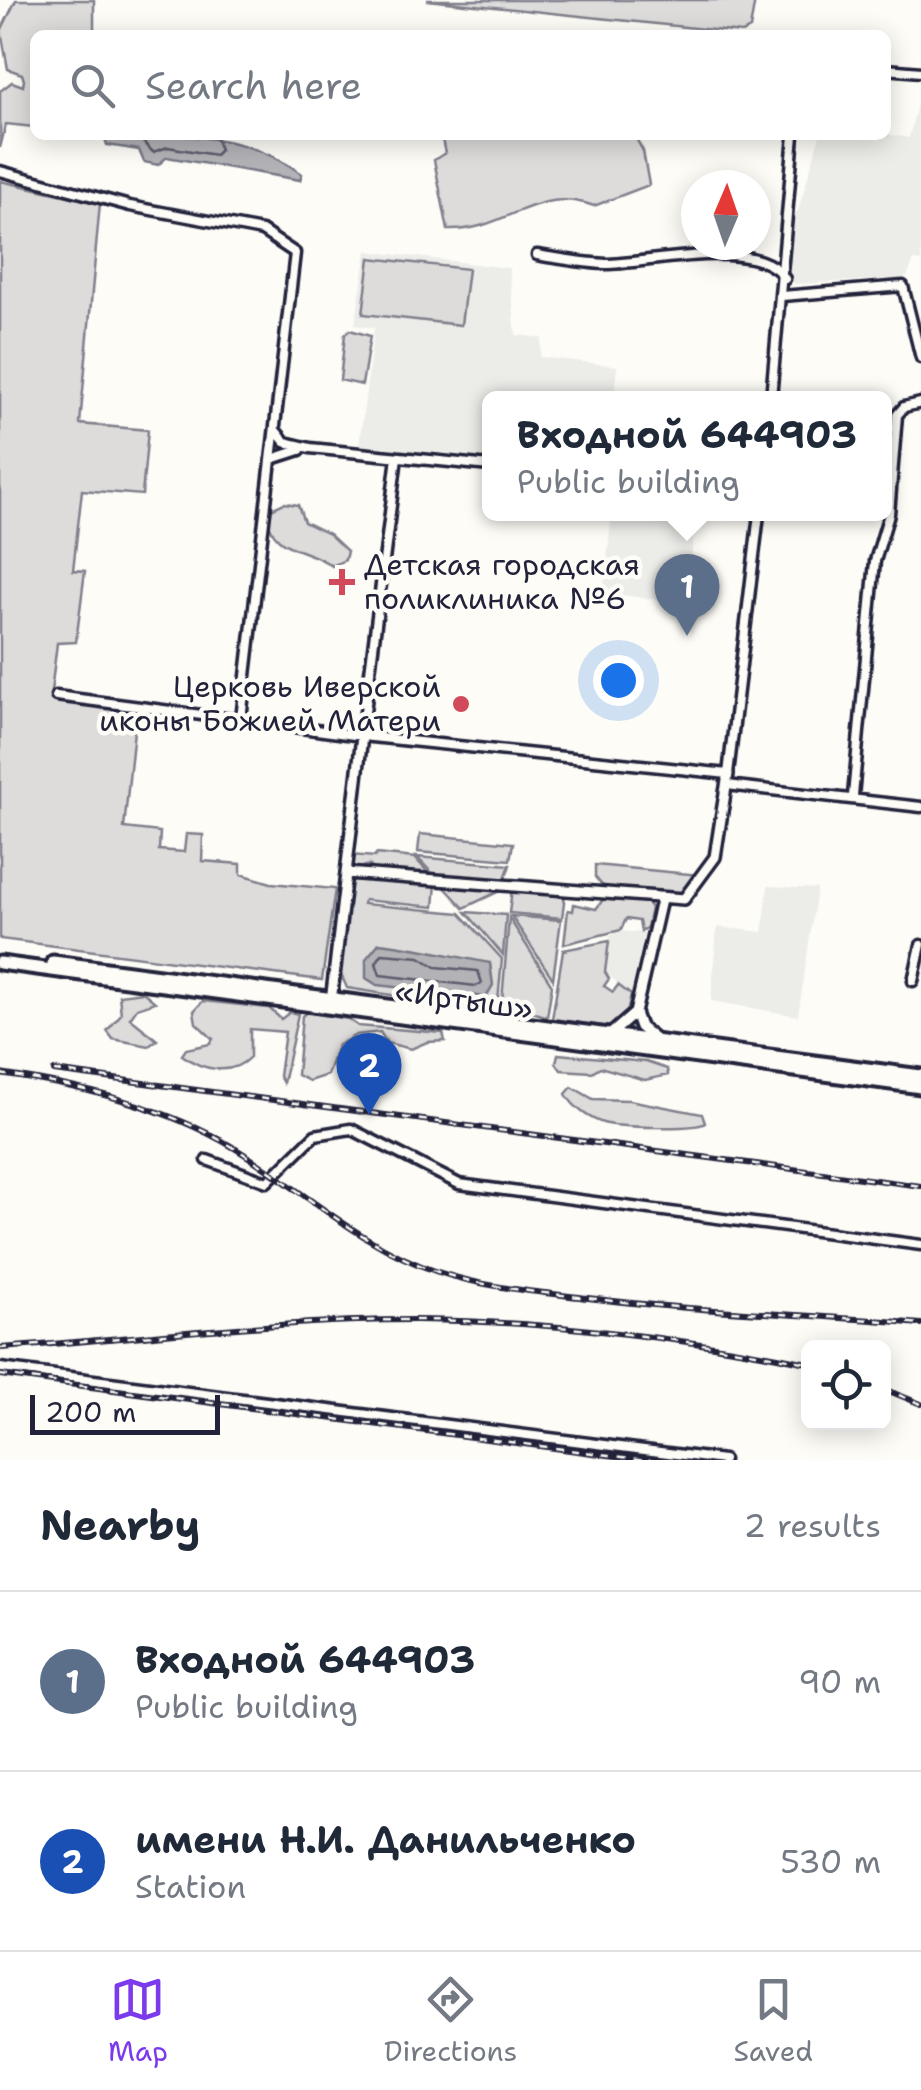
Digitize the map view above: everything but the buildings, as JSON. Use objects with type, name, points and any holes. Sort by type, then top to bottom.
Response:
[{"type":"main road","name":"«Иртыш»","points":[[0,959],[308,994],[331,1001],[354,1000],[921,1076]]},
{"type":"main road","name":"«Иртыш»","points":[[0,959],[331,1001],[921,1088]]},
{"type":"street","points":[[891,69],[921,72]]},
{"type":"street","points":[[772,391],[794,140]]},
{"type":"street","points":[[0,172],[130,206],[262,231],[290,247],[296,260],[241,719]]},
{"type":"street","points":[[537,254],[606,264],[707,255],[769,264],[784,279]]},
{"type":"street","points":[[782,296],[904,286],[921,358]]},
{"type":"street","points":[[892,470],[897,415],[904,407],[921,403]]},
{"type":"street","points":[[275,430],[286,442],[310,448],[482,465]]},
{"type":"street","points":[[272,459],[310,448]]},
{"type":"street","points":[[331,1001],[397,457]]},
{"type":"street","points":[[346,873],[684,899],[712,865],[727,780],[758,521]]},
{"type":"street","points":[[853,796],[875,561],[886,521]]},
{"type":"street","points":[[56,696],[921,807]]},
{"type":"street","points":[[604,1035],[618,1032],[635,1013],[661,900]]},
{"type":"street","points":[[913,981],[921,945]]},
{"type":"street","points":[[308,994],[325,987],[335,969]]},
{"type":"street","points":[[335,969],[341,989],[354,1000]]},
{"type":"street","points":[[635,1013],[640,1028],[660,1042]]},
{"type":"street","points":[[206,1160],[267,1182],[315,1135],[335,1128],[352,1129],[458,1184],[921,1245]]},
{"type":"street","points":[[0,1368],[723,1460]]},
{"type":"shaded area","points":[[16,0],[94,0],[94,30],[30,30],[30,126],[6,124],[0,148],[0,91],[12,82],[23,86],[24,80],[22,74],[8,69],[1,31]]},
{"type":"shaded area","points":[[427,0],[755,0],[750,29],[713,30]]},
{"type":"shaded area","points":[[921,87],[921,262],[914,260],[907,277],[897,279],[794,284],[789,275],[792,214],[798,211],[819,140],[891,140],[891,135],[909,138]]},
{"type":"shaded area","points":[[442,140],[637,140],[643,151],[649,185],[594,206],[554,201],[487,224],[448,230],[434,160],[445,153]]},
{"type":"shaded area","points":[[0,181],[100,203],[80,424],[148,430],[142,495],[82,490],[73,570],[85,571],[76,642],[57,643],[51,692],[63,699],[136,711],[124,828],[160,832],[159,850],[184,852],[186,834],[203,835],[202,861],[241,864],[241,874],[271,883],[335,889],[322,980],[0,939]]},
{"type":"shaded area","points":[[367,251],[509,268],[516,335],[542,338],[540,357],[617,366],[615,391],[482,391],[482,458],[359,446],[374,328],[355,325]]},
{"type":"shaded area","points":[[370,258],[468,269],[461,325],[363,314]]},
{"type":"shaded area","points":[[350,330],[370,336],[362,385],[340,380],[345,334]]},
{"type":"shaded area","points":[[284,503],[298,505],[304,522],[329,534],[347,551],[345,560],[332,566],[274,535],[267,511]]},
{"type":"shaded area","points":[[611,521],[695,521],[686,603],[603,593]]},
{"type":"shaded area","points":[[420,834],[513,843],[510,860],[418,852]]},
{"type":"shaded area","points":[[351,855],[415,858],[430,875],[374,870],[369,865],[357,869],[350,860]]},
{"type":"shaded area","points":[[417,857],[510,865],[504,881],[434,875]]},
{"type":"shaded area","points":[[595,865],[700,875],[678,896],[606,890],[595,877]]},
{"type":"shaded area","points":[[356,877],[436,884],[434,907],[364,900],[363,904],[460,913],[502,959],[498,1001],[514,1014],[347,988],[340,972],[348,887]]},
{"type":"shaded area","points":[[440,882],[506,888],[464,908]]},
{"type":"shaded area","points":[[768,886],[817,889],[798,1016],[711,1001],[717,927],[763,932]]},
{"type":"shaded area","points":[[512,889],[565,894],[562,918],[509,913]]},
{"type":"shaded area","points":[[605,897],[646,901],[651,908],[647,927],[641,932],[639,921],[626,919],[621,930],[564,944],[568,910],[573,911],[574,904],[596,909]]},
{"type":"shaded area","points":[[466,912],[506,915],[503,955]]},
{"type":"shaded area","points":[[511,916],[561,920],[553,979]]},
{"type":"shaded area","points":[[509,918],[552,985],[547,1017],[527,1010],[525,1014],[502,1001]]},
{"type":"shaded area","points":[[618,931],[644,933],[631,995],[605,972],[610,936]]},
{"type":"shaded area","points":[[609,941],[605,972],[609,979],[604,986],[613,992],[618,985],[631,995],[627,1014],[610,1027],[552,1019],[563,950]]},
{"type":"shaded area","points":[[143,992],[155,1002],[137,1008],[130,1018],[157,1040],[149,1046],[113,1039],[107,1031],[121,1014],[119,995]]},
{"type":"shaded area","points":[[203,1001],[269,1008],[281,1019],[290,1012],[298,1014],[283,1083],[279,1076],[285,1032],[250,1029],[250,1057],[234,1067],[207,1067],[182,1055],[186,1049],[210,1044],[213,1039],[196,1023],[194,1011]]},
{"type":"shaded area","points":[[307,1012],[348,1019],[358,1026],[443,1033],[445,1041],[427,1042],[411,1049],[387,1043],[380,1032],[356,1035],[338,1045],[327,1075],[309,1081],[297,1075],[302,1016]]},
{"type":"shaded area","points":[[558,1054],[646,1062],[667,1069],[668,1075],[645,1080],[600,1067],[592,1072],[561,1070],[556,1063]]},
{"type":"shaded area","points":[[572,1087],[593,1099],[629,1100],[702,1114],[705,1123],[639,1127],[603,1123],[573,1103],[566,1094]]},
{"type":"water","points":[[106,140],[220,140],[256,149],[302,174],[300,180],[167,157],[158,165],[144,162],[139,150],[107,145]]},
{"type":"water","points":[[379,943],[490,963],[493,985],[486,997],[377,985],[366,978],[366,959]]},
{"type":"railway","points":[[54,1071],[921,1186]]},
{"type":"railway","points":[[0,1074],[95,1092],[188,1124],[244,1154],[385,1249],[456,1277],[512,1289],[630,1303],[921,1324]]},
{"type":"railway","points":[[0,1348],[260,1326],[417,1320],[614,1332],[801,1362]]},
{"type":"railway","points":[[0,1375],[646,1460]]},
{"type":"railway","points":[[891,1392],[921,1404]]},
{"type":"place","name":"Детская городская поликлиника №6","points":[[342,582]]},
{"type":"place","name":"Входной 644903","points":[[687,636]]},
{"type":"place","name":"Церковь Иверской иконы Божией Матери","points":[[461,704]]},
{"type":"place","name":"имени Н.И. Данильченко","points":[[369,1115]]}]
